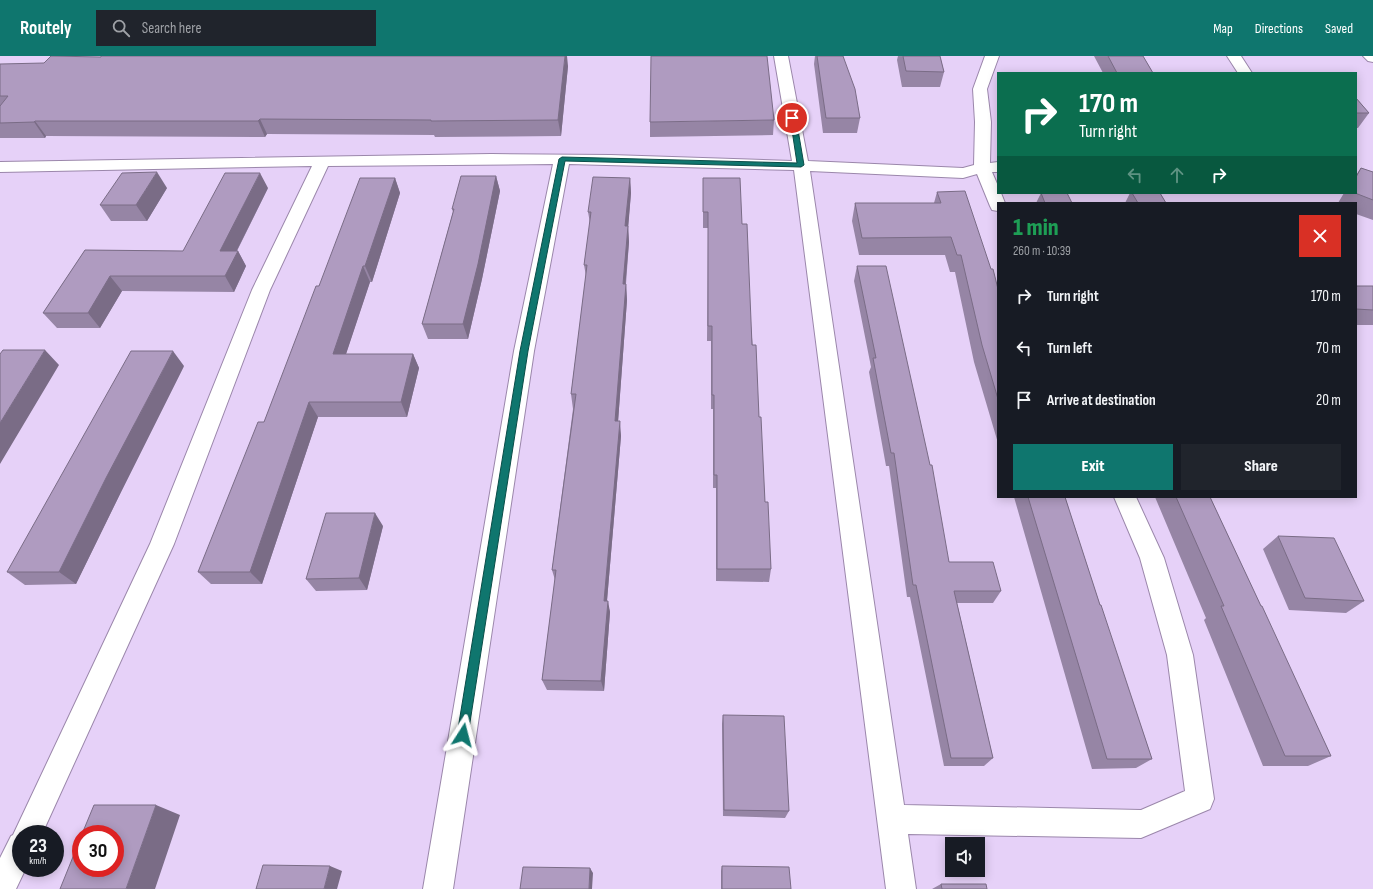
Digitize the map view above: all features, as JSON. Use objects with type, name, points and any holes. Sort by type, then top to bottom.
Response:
[{"type":"street","points":[[781,56],[801,165],[901,889]]},
{"type":"street","points":[[992,56],[980,89],[983,122],[982,168],[997,204]]},
{"type":"street","points":[[1234,56],[1244,72]]},
{"type":"street","points":[[438,889],[524,351],[562,159]]},
{"type":"street","points":[[0,167],[322,161],[562,159],[801,165],[963,173],[982,168],[997,167]]},
{"type":"street","points":[[31,825],[162,544],[261,290],[322,161]]},
{"type":"street","points":[[892,819],[1141,824],[1200,799],[1180,654],[1152,558],[1125,498]]},
{"type":"street","points":[[1,889],[12,865]]},
{"type":"building","points":[[51,56],[565,56],[558,120],[431,121],[260,119],[258,121],[35,121],[0,123],[0,106],[8,96],[0,96],[0,64],[44,63]]},
{"type":"building","points":[[651,56],[767,56],[774,120],[650,122]]},
{"type":"building","points":[[817,56],[843,56],[855,89],[860,118],[826,118]]},
{"type":"building","points":[[903,56],[940,56],[944,72],[906,71]]},
{"type":"building","points":[[1108,56],[1143,56],[1152,72],[1116,72]]},
{"type":"building","points":[[1357,99],[1369,113],[1357,113]]},
{"type":"building","points":[[1361,168],[1373,172],[1373,200],[1357,194],[1357,175]]},
{"type":"building","points":[[157,172],[136,205],[100,205],[122,173]]},
{"type":"building","points":[[225,173],[260,173],[220,251],[238,251],[225,276],[110,276],[88,313],[43,313],[85,250],[183,251]]},
{"type":"building","points":[[461,176],[496,176],[478,264],[463,324],[422,324],[454,209],[452,209]]},
{"type":"building","points":[[593,177],[630,178],[625,226],[628,226],[623,284],[626,284],[615,421],[620,421],[604,601],[608,601],[601,681],[542,680],[556,570],[552,570],[576,394],[571,394],[587,265],[584,265],[591,212],[588,212]]},
{"type":"building","points":[[360,178],[395,178],[333,354],[413,354],[401,402],[309,402],[250,572],[198,572],[258,422],[264,422],[316,286],[319,286]]},
{"type":"building","points":[[703,178],[740,178],[742,224],[747,224],[752,345],[756,345],[759,417],[761,417],[765,502],[768,502],[771,569],[717,569],[717,475],[714,475],[712,326],[708,326],[708,212],[703,212]]},
{"type":"building","points":[[965,191],[991,269],[993,269],[997,285],[997,396],[982,345],[961,255],[957,255],[951,237],[862,238],[855,203],[941,203],[937,192]]},
{"type":"building","points":[[1041,194],[1068,194],[1072,202],[1045,202]]},
{"type":"building","points":[[1133,194],[1161,194],[1165,202],[1137,202]]},
{"type":"building","points":[[857,266],[886,266],[930,465],[932,465],[949,562],[993,562],[1001,591],[954,591],[993,758],[951,758],[916,585],[913,585],[894,453],[891,453],[873,358],[876,358]]},
{"type":"building","points":[[1357,286],[1373,286],[1373,310],[1357,309]]},
{"type":"building","points":[[3,350],[45,350],[0,423],[0,354]]},
{"type":"building","points":[[131,351],[173,351],[106,478],[59,572],[7,572]]},
{"type":"building","points":[[1028,498],[1065,498],[1152,759],[1107,759]]},
{"type":"building","points":[[1176,498],[1210,498],[1331,756],[1285,756],[1221,606],[1224,606]]},
{"type":"building","points":[[326,513],[375,513],[359,578],[306,579]]},
{"type":"building","points":[[1278,536],[1334,538],[1364,601],[1305,598]]},
{"type":"building","points":[[723,715],[784,716],[789,811],[724,810]]},
{"type":"building","points":[[94,805],[156,805],[126,889],[60,889],[72,859],[72,877],[124,877],[124,825],[86,825]]},
{"type":"building","points":[[263,865],[330,866],[324,889],[256,889]]},
{"type":"building","points":[[722,866],[789,867],[791,889],[722,889]]},
{"type":"building","points":[[523,867],[590,868],[589,889],[520,889]]},
{"type":"building","points":[[941,884],[986,884],[987,889],[942,889]]},
{"type":"route","points":[[463,735],[524,351],[562,159],[801,165],[792,118]]}]
